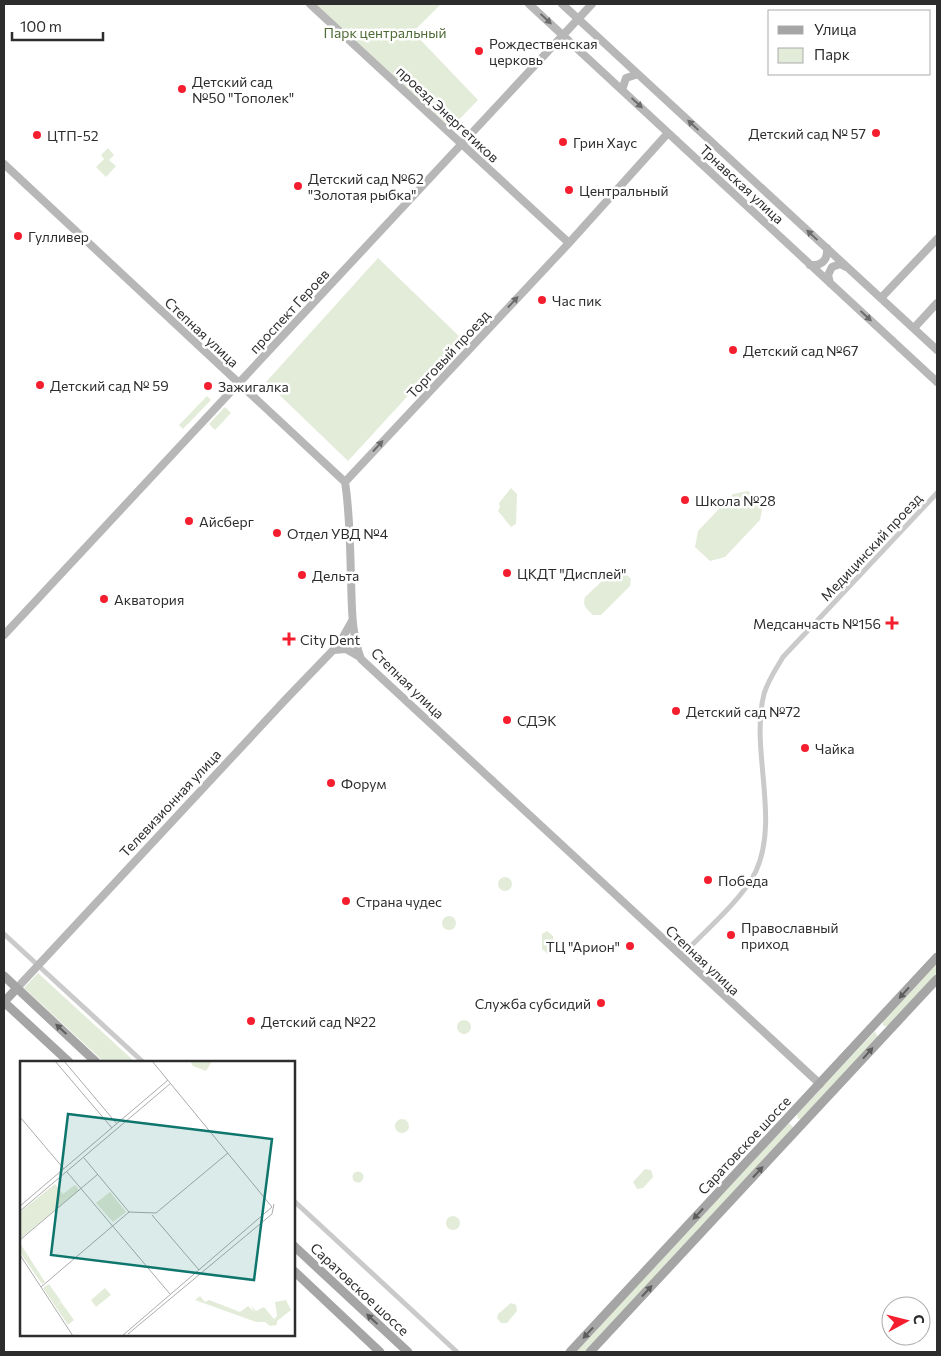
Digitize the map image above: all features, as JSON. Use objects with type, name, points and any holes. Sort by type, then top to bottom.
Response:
[{"type":"main road","name":"Саратовское шоссе","points":[[570,1352],[937,957]]},
{"type":"main road","points":[[4,976],[95,1061]]},
{"type":"main road","name":"Саратовское шоссе","points":[[590,1352],[937,979]]},
{"type":"main road","name":"Телевизионная улица","points":[[4,1002],[17,988]]},
{"type":"main road","points":[[4,1002],[68,1061]]},
{"type":"main road","points":[[876,1024],[886,1033]]},
{"type":"main road","points":[[790,1116],[802,1126]]},
{"type":"main road","name":"Саратовское шоссе","points":[[295,1247],[408,1352]]},
{"type":"main road","points":[[295,1272],[380,1352]]},
{"type":"street","name":"проезд Энергетиков","points":[[310,4],[568,243]]},
{"type":"street","name":"Трнавская улица","points":[[529,4],[937,382]]},
{"type":"street","name":"Трнавская улица","points":[[562,4],[937,350]]},
{"type":"street","name":"проспект Героев","points":[[4,635],[592,4]]},
{"type":"street","points":[[622,90],[626,78],[638,74]]},
{"type":"street","name":"Торговый проезд","points":[[345,482],[568,243],[668,132]]},
{"type":"street","name":"Степная улица","points":[[4,164],[345,482],[350,531],[352,621],[355,641],[361,658],[820,1084]]},
{"type":"street","points":[[882,298],[937,239]]},
{"type":"street","points":[[810,265],[818,265],[824,262],[828,255],[827,248]]},
{"type":"street","points":[[830,283],[828,275],[832,267],[840,264],[848,268]]},
{"type":"street","points":[[914,328],[937,303]]},
{"type":"street","name":"Медицинский проезд","points":[[681,956],[746,888],[760,859],[764,836],[762,706],[770,677],[783,657],[937,493]]},
{"type":"street","name":"Телевизионная улица","points":[[17,988],[345,637],[352,621]]},
{"type":"street","points":[[332,651],[346,650],[361,658]]},
{"type":"street","points":[[4,934],[142,1061]]},
{"type":"street","points":[[295,1202],[456,1352]]},
{"type":"green space","name":"Парк центральный","points":[[314,4],[441,4],[413,32],[478,100],[449,130]]},
{"type":"green space","points":[[108,148],[114,155],[109,160],[116,166],[106,177],[96,167],[104,159],[101,155]]},
{"type":"green space","points":[[378,258],[461,338],[348,461],[266,382]]},
{"type":"green space","points":[[207,396],[211,400],[183,429],[179,425]]},
{"type":"green space","points":[[225,407],[231,413],[215,430],[209,424]]},
{"type":"green space","points":[[511,488],[517,494],[516,524],[511,527],[498,511],[499,503]]},
{"type":"green space","points":[[748,491],[763,505],[760,520],[725,557],[710,561],[695,547],[698,531],[733,494]]},
{"type":"green space","points":[[616,568],[620,568],[631,579],[630,586],[601,615],[593,615],[585,605],[585,597]]},
{"type":"green space","points":[[502,877],[508,877],[512,884],[508,891],[502,891],[498,887],[498,881]]},
{"type":"green space","points":[[446,916],[452,916],[456,923],[452,930],[446,930],[442,926],[442,920]]},
{"type":"green space","points":[[547,931],[553,936],[553,951],[548,954],[542,949],[542,934]]},
{"type":"green space","points":[[937,962],[937,974],[890,1026],[883,1026],[883,1020]]},
{"type":"green space","points":[[38,973],[134,1061],[103,1061],[24,988]]},
{"type":"green space","points":[[461,1020],[467,1020],[471,1027],[467,1034],[461,1034],[457,1030],[457,1024]]},
{"type":"green space","points":[[875,1031],[878,1038],[801,1119],[798,1119],[797,1114]]},
{"type":"green space","points":[[399,1119],[405,1119],[409,1126],[405,1133],[399,1133],[395,1129],[395,1123]]},
{"type":"green space","points":[[789,1123],[793,1127],[792,1130],[586,1352],[575,1352]]},
{"type":"green space","points":[[645,1169],[651,1170],[653,1177],[643,1188],[637,1189],[633,1182]]},
{"type":"green space","points":[[358,1171],[364,1177],[358,1183],[352,1177]]},
{"type":"green space","points":[[450,1216],[456,1216],[460,1223],[456,1230],[450,1230],[446,1226],[446,1220]]},
{"type":"green space","points":[[511,1303],[516,1305],[517,1311],[507,1323],[501,1323],[497,1318],[498,1314]]},
{"type":"place","name":"Рождественская церковь","points":[[479,51]]},
{"type":"place","name":"Детский сад №50 \"Тополек\"","points":[[182,89]]},
{"type":"place","name":"Детский сад № 57","points":[[876,133]]},
{"type":"place","name":"ЦТП-52","points":[[37,135]]},
{"type":"place","name":"Грин Хаус","points":[[563,142]]},
{"type":"place","name":"Детский сад №62 \"Золотая рыбка\"","points":[[298,186]]},
{"type":"place","name":"Центральный","points":[[569,190]]},
{"type":"place","name":"Гулливер","points":[[18,236]]},
{"type":"place","name":"Час пик","points":[[542,300]]},
{"type":"place","name":"Детский сад №67","points":[[733,350]]},
{"type":"place","name":"Детский сад № 59","points":[[40,385]]},
{"type":"place","name":"Зажигалка","points":[[208,386]]},
{"type":"place","name":"Школа №28","points":[[685,500]]},
{"type":"place","name":"Айсберг","points":[[189,521]]},
{"type":"place","name":"Отдел УВД №4","points":[[277,533]]},
{"type":"place","name":"ЦКДТ \"Дисплей\"","points":[[507,573]]},
{"type":"place","name":"Дельта","points":[[302,575]]},
{"type":"place","name":"Акватория","points":[[104,599]]},
{"type":"place","name":"Медсанчасть №156","points":[[892,623]]},
{"type":"place","name":"City Dent","points":[[289,639]]},
{"type":"place","name":"Детский сад №72","points":[[676,711]]},
{"type":"place","name":"СДЭК","points":[[507,720]]},
{"type":"place","name":"Чайка","points":[[805,748]]},
{"type":"place","name":"Форум","points":[[331,783]]},
{"type":"place","name":"Победа","points":[[708,880]]},
{"type":"place","name":"Страна чудес","points":[[346,901]]},
{"type":"place","name":"Православный приход","points":[[731,935]]},
{"type":"place","name":"ТЦ \"Арион\"","points":[[630,946]]},
{"type":"place","name":"Служба субсидий","points":[[601,1003]]},
{"type":"place","name":"Детский сад №22","points":[[251,1021]]}]
